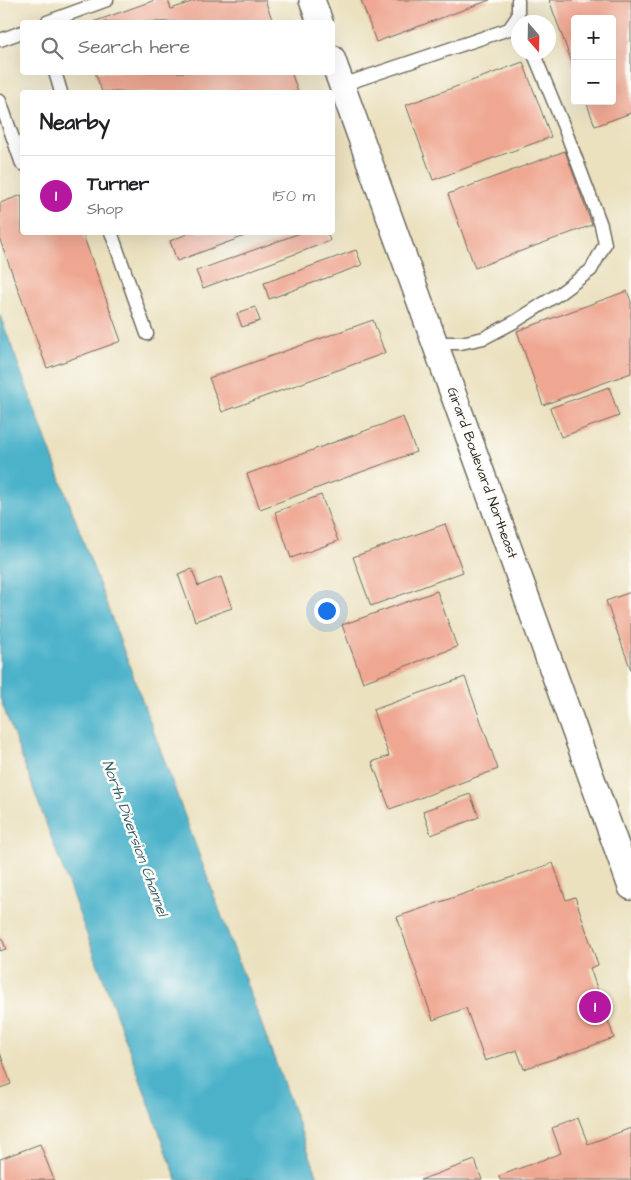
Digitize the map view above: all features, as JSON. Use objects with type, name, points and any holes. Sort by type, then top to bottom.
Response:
[{"type":"street","points":[[312,0],[319,20]]},
{"type":"street","name":"Girard Boulevard Northeast","points":[[335,70],[340,91],[435,343],[631,887]]},
{"type":"lane","points":[[52,20],[107,0]]},
{"type":"lane","points":[[518,0],[519,15]]},
{"type":"lane","points":[[340,91],[511,26]]},
{"type":"lane","points":[[0,40],[20,33]]},
{"type":"lane","points":[[435,343],[461,342],[484,338],[516,321],[560,293],[591,270],[605,244],[601,224],[536,60]]},
{"type":"lane","points":[[55,75],[61,90]]},
{"type":"lane","points":[[0,101],[20,158]]},
{"type":"lane","points":[[112,235],[147,334]]},
{"type":"water","name":"North Diversion Channel","points":[[0,315],[319,1180],[177,1180],[0,698]]},
{"type":"building","points":[[155,0],[168,0],[171,9],[197,0],[265,0],[272,20],[99,20]]},
{"type":"building","points":[[361,0],[490,0],[376,42]]},
{"type":"building","points":[[549,0],[631,0],[631,113],[595,126],[587,105],[616,105],[616,15],[571,15],[571,60]]},
{"type":"building","points":[[523,62],[551,137],[433,180],[406,105]]},
{"type":"building","points":[[96,75],[292,75],[297,90],[101,90]]},
{"type":"building","points":[[565,151],[592,225],[475,268],[448,194]]},
{"type":"building","points":[[20,196],[20,235],[83,235],[121,341],[47,368],[0,240],[0,203]]},
{"type":"building","points":[[185,235],[248,235],[177,261],[170,241]]},
{"type":"building","points":[[295,235],[328,235],[330,241],[203,288],[196,271]]},
{"type":"building","points":[[356,250],[362,265],[269,299],[264,283]]},
{"type":"building","points":[[627,291],[631,301],[631,373],[543,405],[517,331]]},
{"type":"building","points":[[255,307],[260,321],[242,327],[237,313]]},
{"type":"building","points":[[373,320],[385,353],[222,412],[209,378]]},
{"type":"building","points":[[609,387],[619,416],[561,437],[550,408]]},
{"type":"building","points":[[403,417],[416,452],[260,509],[247,474]]},
{"type":"building","points":[[321,495],[338,541],[291,558],[275,512]]},
{"type":"building","points":[[445,524],[463,572],[371,606],[353,557]]},
{"type":"building","points":[[192,569],[198,586],[221,577],[232,608],[195,621],[178,574]]},
{"type":"building","points":[[437,591],[457,647],[363,682],[342,625]]},
{"type":"building","points":[[631,592],[631,670],[606,601]]},
{"type":"building","points":[[465,677],[498,769],[390,809],[372,762],[389,756],[373,710]]},
{"type":"building","points":[[470,794],[479,817],[431,835],[423,811]]},
{"type":"building","points":[[553,863],[566,900],[575,897],[598,965],[590,968],[614,1038],[524,1069],[517,1050],[485,1061],[466,1008],[433,1020],[397,917]]},
{"type":"building","points":[[0,934],[6,949],[0,951]]},
{"type":"building","points":[[0,1053],[11,1084],[0,1088]]},
{"type":"building","points":[[578,1118],[588,1144],[631,1128],[631,1180],[500,1180],[499,1176],[561,1153],[552,1128]]},
{"type":"building","points":[[40,1144],[54,1180],[0,1180],[0,1159]]},
{"type":"building","points":[[475,1160],[482,1180],[420,1180]]},
{"type":"place","name":"Turner","points":[[595,1007]]}]
